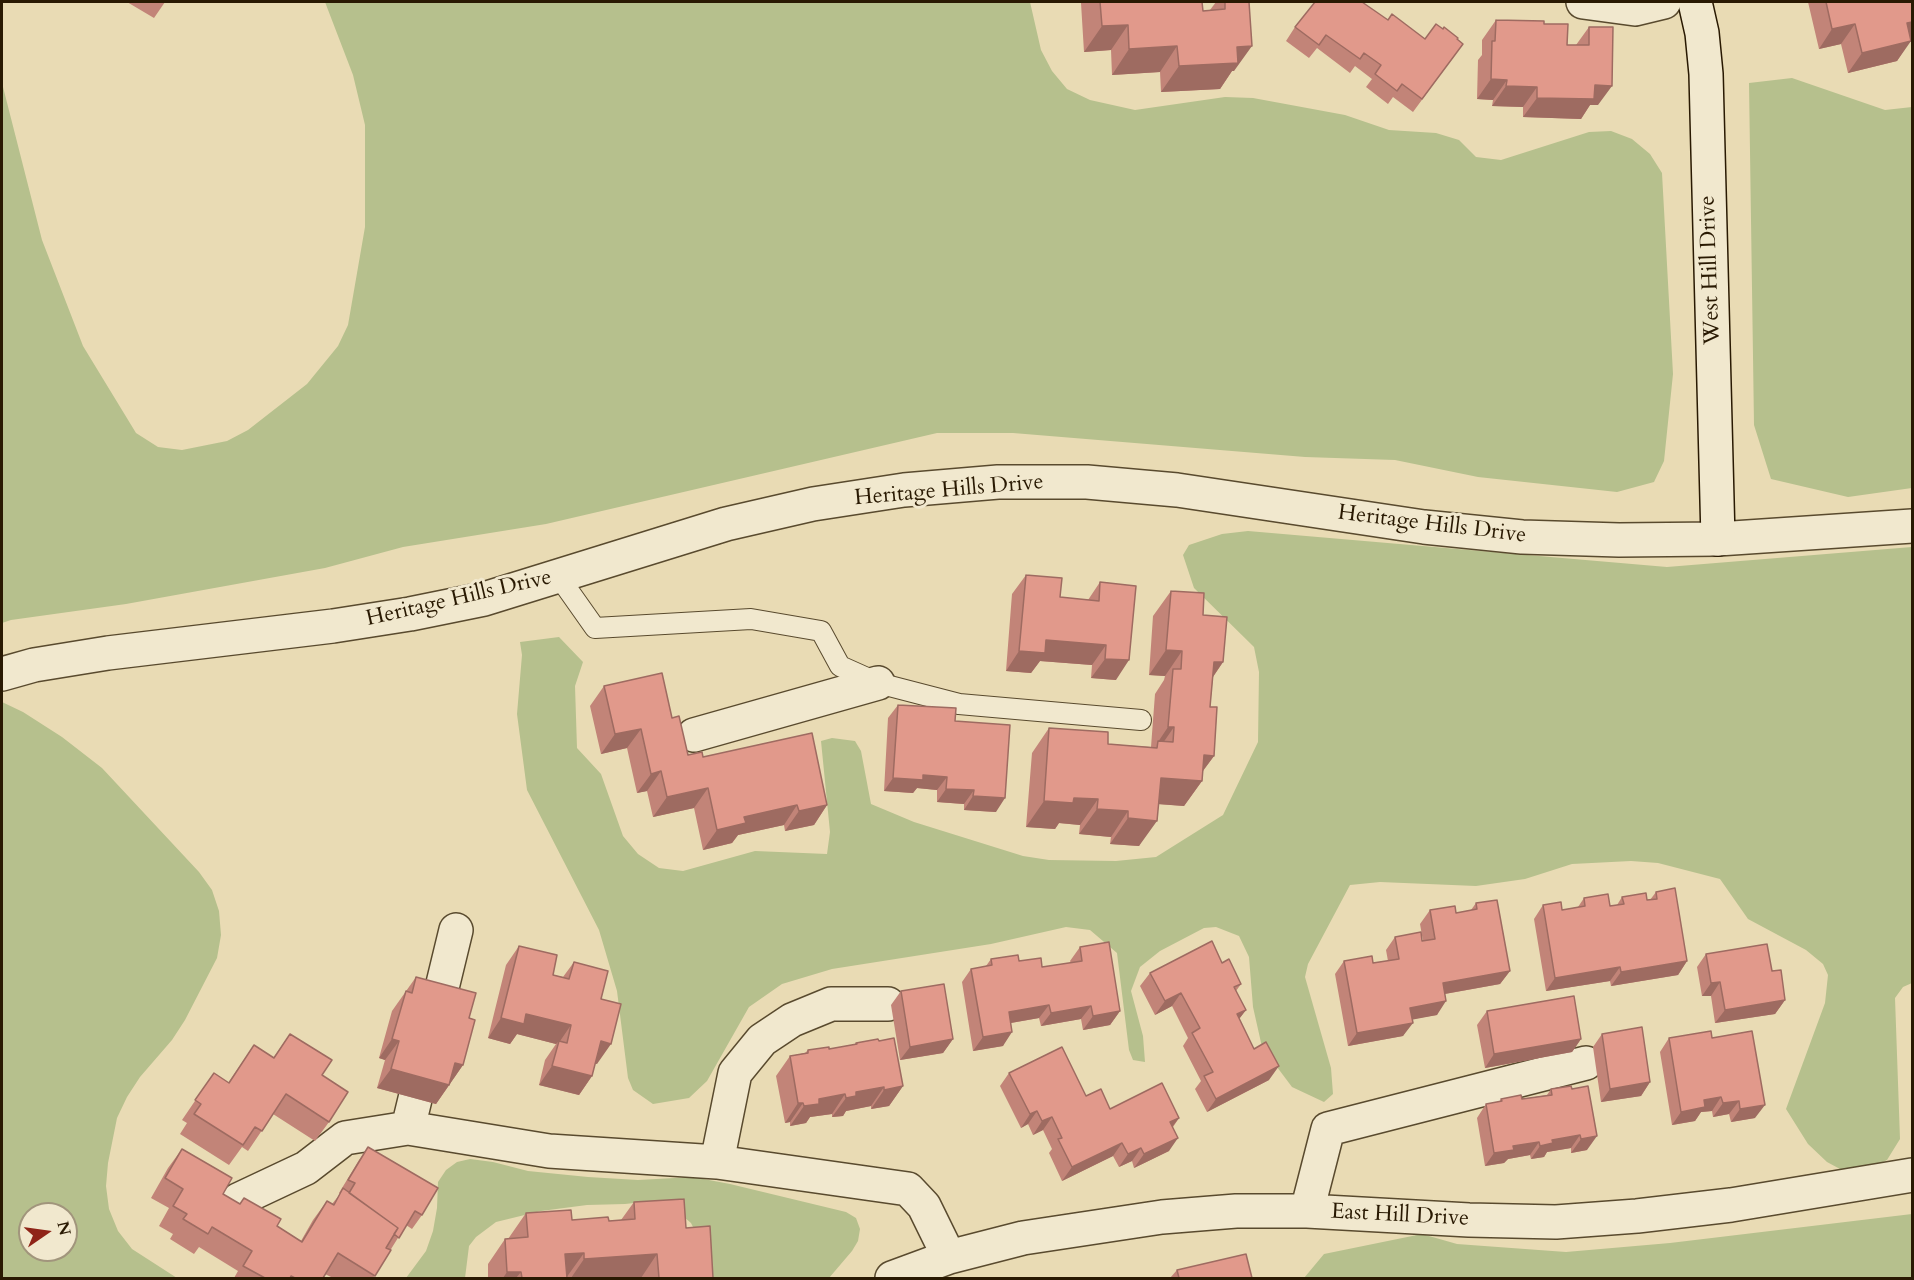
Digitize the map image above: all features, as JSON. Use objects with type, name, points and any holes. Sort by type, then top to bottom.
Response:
[{"type":"street","points":[[1583,2],[1635,9],[1664,2]]},
{"type":"street","name":"West Hill Drive","points":[[1695,2],[1702,33],[1706,74],[1718,539]]},
{"type":"street","name":"Heritage Hills Drive","points":[[2,674],[34,665],[108,653],[333,626],[410,614],[484,599],[726,524],[813,504],[904,490],[998,482],[1087,482],[1177,490],[1424,527],[1522,537],[1619,540],[1718,539],[1912,526]]},
{"type":"street","points":[[694,735],[878,683]]},
{"type":"street","points":[[408,1128],[456,930]]},
{"type":"street","points":[[717,1162],[735,1073],[762,1040],[792,1020],[831,1004],[888,1004]]},
{"type":"street","points":[[1307,1211],[1328,1129],[1586,1063]]},
{"type":"street","points":[[238,1200],[306,1168],[345,1138],[408,1128],[549,1151],[717,1162],[908,1189],[924,1206],[949,1257]]},
{"type":"street","name":"East Hill Drive","points":[[892,1278],[949,1257],[1023,1238],[1162,1217],[1236,1211],[1307,1211],[1556,1222],[1637,1216],[1731,1205],[1912,1175]]},
{"type":"lane","points":[[559,577],[595,628],[751,619],[821,631],[840,666],[878,683],[959,704],[1141,720]]},
{"type":"green space","points":[[325,2],[1030,2],[1041,50],[1052,71],[1067,89],[1090,100],[1135,110],[1225,97],[1253,98],[1345,115],[1389,130],[1436,133],[1459,140],[1476,157],[1501,160],[1589,132],[1611,131],[1632,139],[1650,154],[1662,173],[1673,374],[1664,461],[1654,482],[1617,492],[1478,477],[1395,460],[1305,457],[1013,433],[937,433],[546,524],[403,547],[325,568],[126,604],[2,623],[2,83],[42,240],[83,346],[136,433],[158,447],[182,450],[227,441],[248,430],[307,384],[338,346],[348,325],[365,227],[365,125],[353,75]]},
{"type":"green space","points":[[1792,78],[1885,110],[1912,107],[1912,488],[1848,497],[1771,479],[1754,425],[1749,83]]},
{"type":"green space","points":[[1248,531],[1667,567],[1912,547],[1912,983],[1903,987],[1895,998],[1900,1139],[1887,1160],[1865,1171],[1840,1169],[1827,1162],[1808,1144],[1786,1109],[1825,1003],[1828,975],[1823,964],[1806,950],[1748,919],[1720,879],[1658,863],[1631,861],[1572,864],[1525,879],[1476,886],[1380,882],[1350,885],[1308,964],[1305,977],[1331,1068],[1333,1094],[1324,1102],[1292,1087],[1262,1047],[1253,1007],[1249,957],[1239,936],[1216,927],[1204,928],[1160,951],[1140,967],[1131,991],[1143,1036],[1145,1062],[1133,1060],[1129,1050],[1117,953],[1090,930],[1066,927],[991,944],[832,969],[782,984],[749,1007],[707,1081],[689,1098],[653,1104],[633,1090],[628,1078],[617,991],[599,930],[527,790],[517,714],[522,655],[520,642],[559,637],[583,662],[575,686],[577,748],[601,774],[623,836],[638,854],[659,868],[683,871],[755,851],[827,854],[830,832],[821,741],[832,738],[855,741],[861,751],[871,804],[914,822],[1023,856],[1049,860],[1116,861],[1156,857],[1223,815],[1258,742],[1259,672],[1254,647],[1194,588],[1183,555],[1189,545],[1222,534]]},
{"type":"green space","points":[[2,702],[23,712],[62,737],[102,768],[199,872],[212,890],[219,911],[221,935],[217,958],[185,1020],[127,1097],[117,1118],[108,1163],[106,1186],[109,1209],[118,1231],[132,1249],[177,1278],[2,1278]]},
{"type":"green space","points":[[470,1159],[528,1171],[588,1177],[638,1180],[693,1177],[730,1184],[846,1212],[856,1218],[860,1229],[858,1241],[829,1278],[710,1278],[702,1245],[691,1223],[661,1200],[587,1205],[541,1211],[496,1222],[476,1237],[469,1246],[465,1278],[406,1278],[426,1251],[433,1231],[438,1182],[446,1170],[457,1162]]},
{"type":"green space","points":[[1912,1214],[1912,1278],[1304,1278],[1324,1254],[1422,1234],[1457,1244],[1566,1252],[1670,1243]]},
{"type":"building","points":[[1100,2],[1202,2],[1203,11],[1225,9],[1225,2],[1249,2],[1252,46],[1237,47],[1238,63],[1179,66],[1177,46],[1129,49],[1128,25],[1102,26]]},
{"type":"building","points":[[1315,2],[1362,2],[1388,20],[1392,14],[1425,39],[1436,24],[1443,29],[1444,27],[1463,44],[1422,99],[1402,84],[1397,91],[1375,74],[1381,65],[1364,53],[1360,59],[1326,35],[1319,45],[1295,27]]},
{"type":"building","points":[[1826,2],[1912,2],[1912,22],[1907,23],[1911,41],[1862,53],[1855,24],[1832,29]]},
{"type":"building","points":[[1496,20],[1568,24],[1567,45],[1589,45],[1589,27],[1613,27],[1612,86],[1595,85],[1594,99],[1537,98],[1537,87],[1506,86],[1507,80],[1491,79],[1492,41],[1495,41]]},
{"type":"building","points":[[1026,575],[1062,578],[1060,597],[1099,601],[1100,582],[1136,586],[1129,660],[1105,659],[1106,645],[1046,640],[1045,653],[1019,651]]},
{"type":"building","points":[[1171,591],[1204,593],[1203,615],[1227,617],[1223,662],[1214,662],[1210,707],[1217,707],[1214,756],[1204,755],[1202,781],[1161,778],[1157,821],[1128,818],[1128,811],[1097,809],[1098,799],[1074,798],[1073,803],[1044,801],[1049,728],[1108,732],[1108,744],[1157,748],[1158,741],[1173,742],[1174,727],[1168,727],[1173,669],[1181,669],[1182,651],[1166,650]]},
{"type":"building","points":[[662,673],[672,718],[679,716],[688,755],[702,752],[703,757],[812,733],[827,805],[799,811],[797,805],[744,817],[746,823],[717,830],[708,788],[667,797],[661,771],[651,774],[641,729],[615,734],[604,686]]},
{"type":"building","points":[[898,705],[956,708],[955,721],[1010,725],[1005,798],[973,796],[974,790],[946,789],[947,777],[923,775],[923,780],[893,778]]},
{"type":"building","points":[[1675,888],[1687,961],[1621,972],[1620,967],[1555,978],[1543,905],[1561,902],[1562,910],[1585,906],[1584,898],[1608,894],[1610,906],[1624,904],[1622,897],[1646,893],[1647,900],[1657,899],[1656,892]]},
{"type":"building","points":[[1497,900],[1510,971],[1443,983],[1446,1001],[1410,1008],[1413,1023],[1357,1033],[1344,961],[1372,956],[1373,963],[1399,959],[1395,937],[1421,932],[1422,941],[1435,939],[1430,910],[1455,906],[1456,913],[1477,909],[1476,903]]},
{"type":"building","points":[[1212,941],[1222,963],[1229,959],[1241,984],[1234,987],[1246,1010],[1237,1014],[1254,1049],[1266,1042],[1279,1066],[1216,1099],[1204,1076],[1213,1072],[1192,1033],[1200,1028],[1181,993],[1165,1001],[1150,973]]},
{"type":"building","points":[[1109,942],[1120,1011],[1093,1016],[1091,1006],[1051,1013],[1049,1005],[1009,1012],[1012,1032],[983,1037],[971,969],[992,965],[991,959],[1018,955],[1019,961],[1041,958],[1042,967],[1082,961],[1080,947]]},
{"type":"building","points":[[1767,944],[1772,971],[1781,970],[1785,1000],[1725,1010],[1720,982],[1711,983],[1706,954]]},
{"type":"building","points":[[519,946],[557,955],[553,975],[569,979],[574,962],[608,971],[601,999],[621,1004],[611,1044],[601,1041],[592,1076],[552,1066],[559,1041],[567,1043],[571,1025],[526,1014],[524,1024],[501,1018]]},
{"type":"building","points":[[416,977],[476,993],[469,1018],[475,1020],[463,1065],[455,1063],[449,1085],[391,1069],[399,1041],[392,1039],[406,991],[412,993]]},
{"type":"building","points":[[944,984],[953,1039],[910,1047],[901,991]]},
{"type":"building","points":[[1574,996],[1581,1039],[1494,1054],[1487,1011]]},
{"type":"building","points":[[1642,1027],[1650,1082],[1610,1089],[1602,1034]]},
{"type":"building","points":[[1711,1031],[1712,1038],[1752,1031],[1765,1105],[1740,1109],[1739,1101],[1723,1103],[1721,1097],[1704,1100],[1705,1107],[1681,1112],[1669,1038]]},
{"type":"building","points":[[290,1034],[332,1060],[322,1075],[348,1092],[329,1122],[286,1094],[262,1131],[255,1127],[243,1145],[194,1114],[201,1104],[195,1100],[214,1073],[229,1083],[254,1045],[274,1058]]},
{"type":"building","points":[[894,1038],[903,1086],[856,1092],[856,1096],[846,1098],[845,1094],[819,1099],[819,1104],[804,1106],[803,1103],[798,1103],[790,1056],[808,1053],[808,1050],[829,1047],[829,1049]]},
{"type":"building","points":[[1062,1047],[1086,1096],[1101,1089],[1110,1109],[1162,1083],[1179,1118],[1170,1122],[1178,1138],[1144,1154],[1141,1148],[1128,1154],[1122,1143],[1072,1167],[1058,1139],[1062,1138],[1052,1117],[1042,1121],[1037,1111],[1030,1114],[1009,1073]]},
{"type":"building","points":[[1571,1086],[1572,1089],[1588,1086],[1597,1136],[1581,1139],[1580,1135],[1552,1140],[1553,1143],[1540,1146],[1539,1142],[1513,1146],[1514,1150],[1494,1153],[1486,1104],[1521,1095],[1522,1099],[1552,1095],[1551,1089]]},
{"type":"building","points":[[368,1147],[438,1188],[422,1215],[415,1211],[399,1238],[394,1234],[398,1228],[349,1193],[355,1183],[348,1180]]},
{"type":"building","points":[[182,1149],[232,1178],[223,1194],[240,1204],[244,1198],[281,1219],[277,1226],[302,1242],[327,1201],[334,1205],[343,1188],[398,1228],[386,1248],[391,1250],[375,1276],[338,1253],[323,1278],[291,1276],[290,1278],[265,1278],[243,1266],[252,1251],[212,1227],[208,1234],[183,1219],[187,1214],[173,1206],[183,1189],[165,1178]]},
{"type":"building","points":[[684,1199],[686,1228],[710,1226],[713,1278],[659,1278],[657,1254],[584,1259],[584,1253],[565,1254],[567,1278],[522,1278],[521,1272],[507,1272],[505,1239],[528,1237],[526,1213],[571,1210],[572,1220],[608,1217],[609,1221],[635,1219],[634,1202]]},
{"type":"building","points":[[1246,1254],[1252,1278],[1179,1278],[1177,1270]]}]
